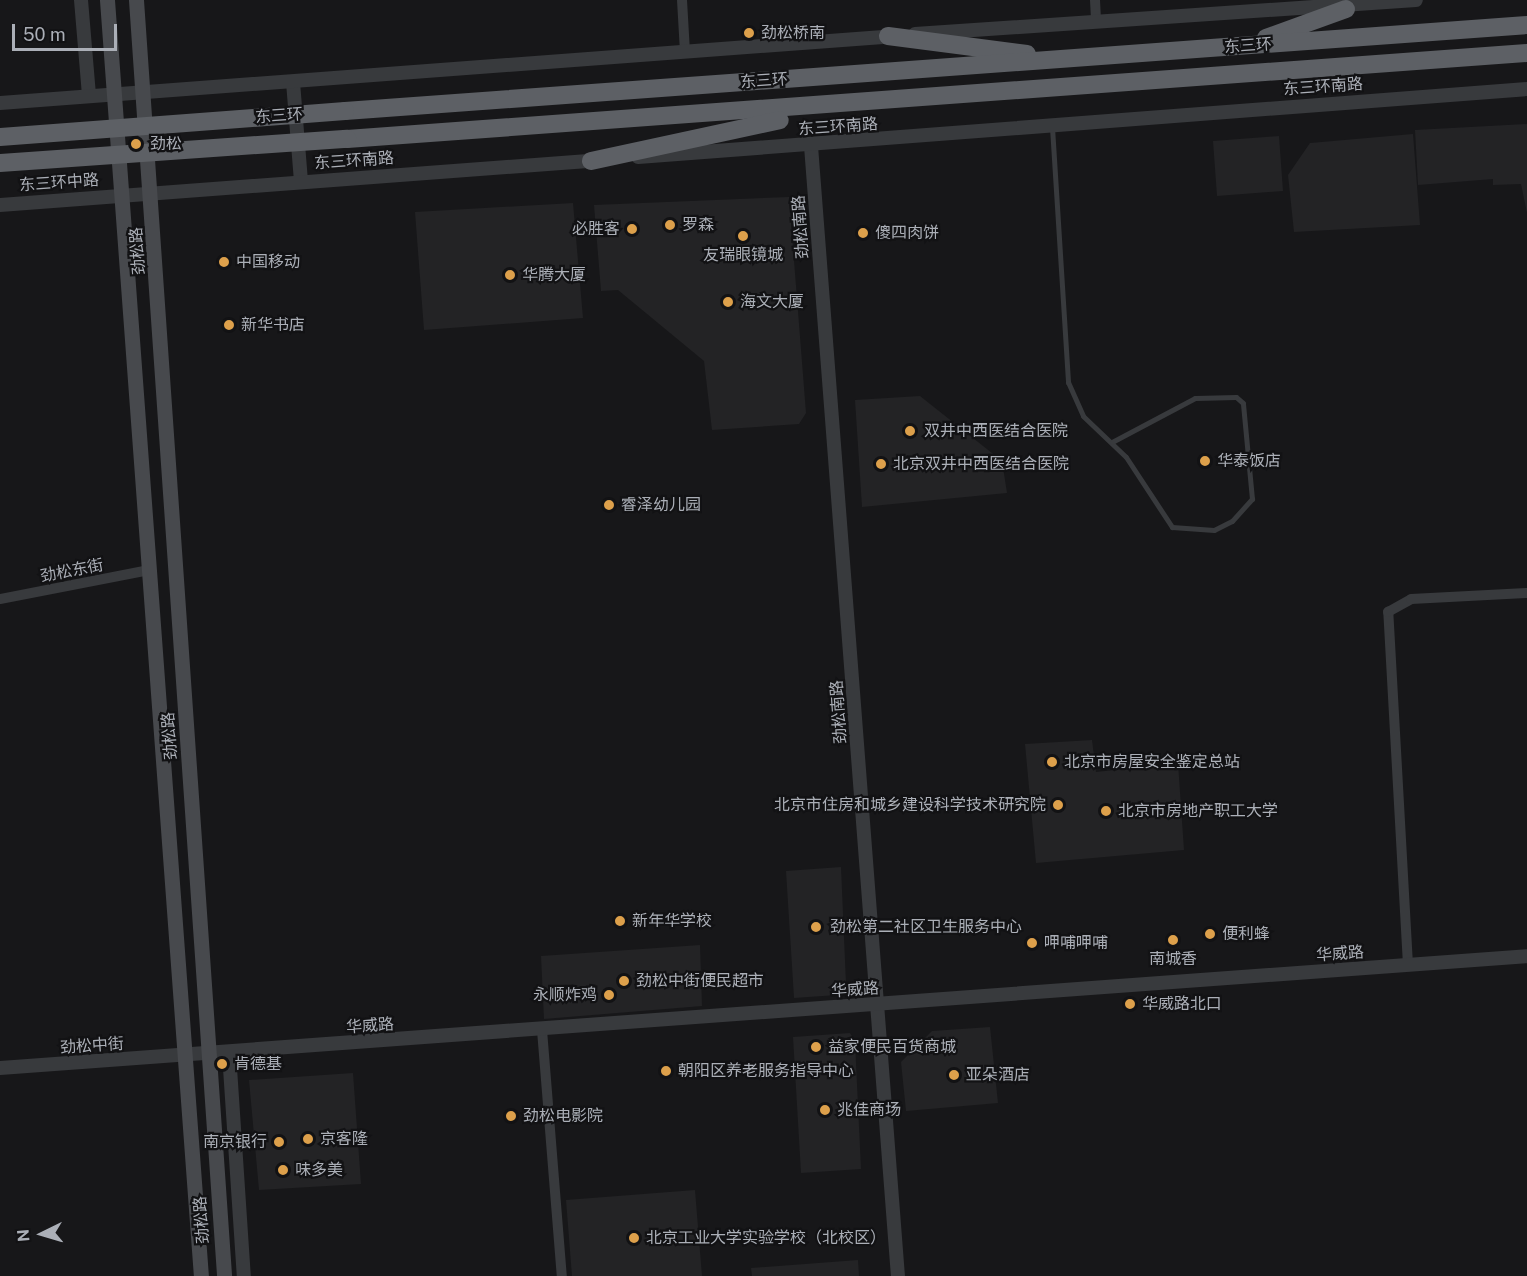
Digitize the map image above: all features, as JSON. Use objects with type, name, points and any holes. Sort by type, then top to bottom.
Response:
[{"type":"highway","points":[[1246,46],[1346,9]]},
{"type":"highway","name":"东三环","points":[[0,137],[1527,25]]},
{"type":"highway","points":[[888,36],[1068,60]]},
{"type":"highway","name":"东三环","points":[[0,163],[840,107],[1527,53]]},
{"type":"highway","points":[[591,161],[840,107]]},
{"type":"main road","name":"劲松路","points":[[107,0],[201,1276]]},
{"type":"main road","name":"劲松路","points":[[136,0],[152,193],[224,1276]]},
{"type":"street","points":[[81,0],[89,96]]},
{"type":"street","points":[[682,0],[685,52]]},
{"type":"street","points":[[1095,0],[1096,22]]},
{"type":"street","points":[[0,103],[1096,22],[1244,7],[1346,9],[1416,0]]},
{"type":"street","points":[[293,82],[301,182]]},
{"type":"street","name":"东三环南路","points":[[122,195],[812,146],[1527,89]]},
{"type":"street","name":"劲松南路","points":[[812,146],[898,1276]]},
{"type":"street","name":"东三环中路","points":[[0,205],[122,195]]},
{"type":"street","name":"劲松东街","points":[[0,599],[149,570]]},
{"type":"street","points":[[1408,965],[1388,612],[1411,599],[1527,593]]},
{"type":"street","name":"华威路","points":[[185,1056],[1527,956]]},
{"type":"street","points":[[542,1030],[562,1276]]},
{"type":"street","points":[[229,1053],[244,1276]]},
{"type":"street","name":"劲松中街","points":[[0,1068],[185,1056]]},
{"type":"lane","points":[[1052,126],[1068,382],[1083,416],[1112,442],[1172,526],[1214,530],[1232,521],[1252,499],[1243,403],[1236,397],[1195,398],[1112,442]]},
{"type":"shaded area","points":[[1527,124],[1527,213],[1521,184],[1493,185],[1493,179],[1418,185],[1415,130]]},
{"type":"shaded area","points":[[1413,134],[1420,225],[1294,232],[1288,175],[1310,143]]},
{"type":"shaded area","points":[[1279,136],[1283,191],[1217,196],[1213,141]]},
{"type":"shaded area","name":"海文大厦","points":[[789,197],[806,413],[799,424],[712,430],[704,361],[618,290],[601,291],[594,205]]},
{"type":"shaded area","name":"华腾大厦","points":[[573,203],[583,318],[424,330],[415,212]]},
{"type":"shaded area","name":"双井中西医结合医院","points":[[920,396],[1002,461],[1007,493],[862,507],[855,400]]},
{"type":"shaded area","name":"北京市房地产职工大学","points":[[1092,740],[1096,772],[1178,763],[1184,850],[1036,863],[1025,744]]},
{"type":"shaded area","name":"劲松第二社区卫生服务中心","points":[[841,867],[846,984],[837,995],[794,998],[786,871]]},
{"type":"shaded area","name":"劲松中街便民超市","points":[[700,945],[702,1006],[544,1019],[541,956]]},
{"type":"shaded area","name":"亚朵酒店","points":[[990,1027],[998,1103],[906,1111],[901,1062],[932,1031]]},
{"type":"shaded area","name":"兆佳商场","points":[[850,1033],[855,1042],[861,1169],[801,1173],[793,1037]]},
{"type":"shaded area","name":"京客隆","points":[[353,1073],[361,1184],[259,1190],[249,1080]]},
{"type":"shaded area","name":"北京工业大学实验学校（北校区）","points":[[695,1190],[702,1276],[572,1276],[566,1200]]},
{"type":"shaded area","points":[[858,1260],[859,1276],[752,1276],[751,1268]]},
{"type":"place","name":"劲松桥南","points":[[749,33]]},
{"type":"place","name":"劲松","points":[[136,144]]},
{"type":"place","name":"罗森","points":[[670,225]]},
{"type":"place","name":"必胜客","points":[[632,229]]},
{"type":"place","name":"傻四肉饼","points":[[863,233]]},
{"type":"place","name":"友瑞眼镜城","points":[[743,236]]},
{"type":"place","name":"中国移动","points":[[224,262]]},
{"type":"place","name":"华腾大厦","points":[[510,275]]},
{"type":"place","name":"海文大厦","points":[[728,302]]},
{"type":"place","name":"新华书店","points":[[229,325]]},
{"type":"place","name":"双井中西医结合医院","points":[[910,431]]},
{"type":"place","name":"华泰饭店","points":[[1205,461]]},
{"type":"place","name":"北京双井中西医结合医院","points":[[881,464]]},
{"type":"place","name":"睿泽幼儿园","points":[[609,505]]},
{"type":"place","name":"北京市房屋安全鉴定总站","points":[[1052,762]]},
{"type":"place","name":"北京市住房和城乡建设科学技术研究院","points":[[1058,805]]},
{"type":"place","name":"北京市房地产职工大学","points":[[1106,811]]},
{"type":"place","name":"新年华学校","points":[[620,921]]},
{"type":"place","name":"劲松第二社区卫生服务中心","points":[[816,927]]},
{"type":"place","name":"便利蜂","points":[[1210,934]]},
{"type":"place","name":"南城香","points":[[1173,940]]},
{"type":"place","name":"呷哺呷哺","points":[[1032,943]]},
{"type":"place","name":"劲松中街便民超市","points":[[624,981]]},
{"type":"place","name":"永顺炸鸡","points":[[609,995]]},
{"type":"place","name":"华威路北口","points":[[1130,1004]]},
{"type":"place","name":"益家便民百货商城","points":[[816,1047]]},
{"type":"place","name":"肯德基","points":[[222,1064]]},
{"type":"place","name":"朝阳区养老服务指导中心","points":[[666,1071]]},
{"type":"place","name":"亚朵酒店","points":[[954,1075]]},
{"type":"place","name":"兆佳商场","points":[[825,1110]]},
{"type":"place","name":"劲松电影院","points":[[511,1116]]},
{"type":"place","name":"京客隆","points":[[308,1139]]},
{"type":"place","name":"南京银行","points":[[279,1142]]},
{"type":"place","name":"味多美","points":[[283,1170]]},
{"type":"place","name":"北京工业大学实验学校（北校区）","points":[[634,1238]]}]
